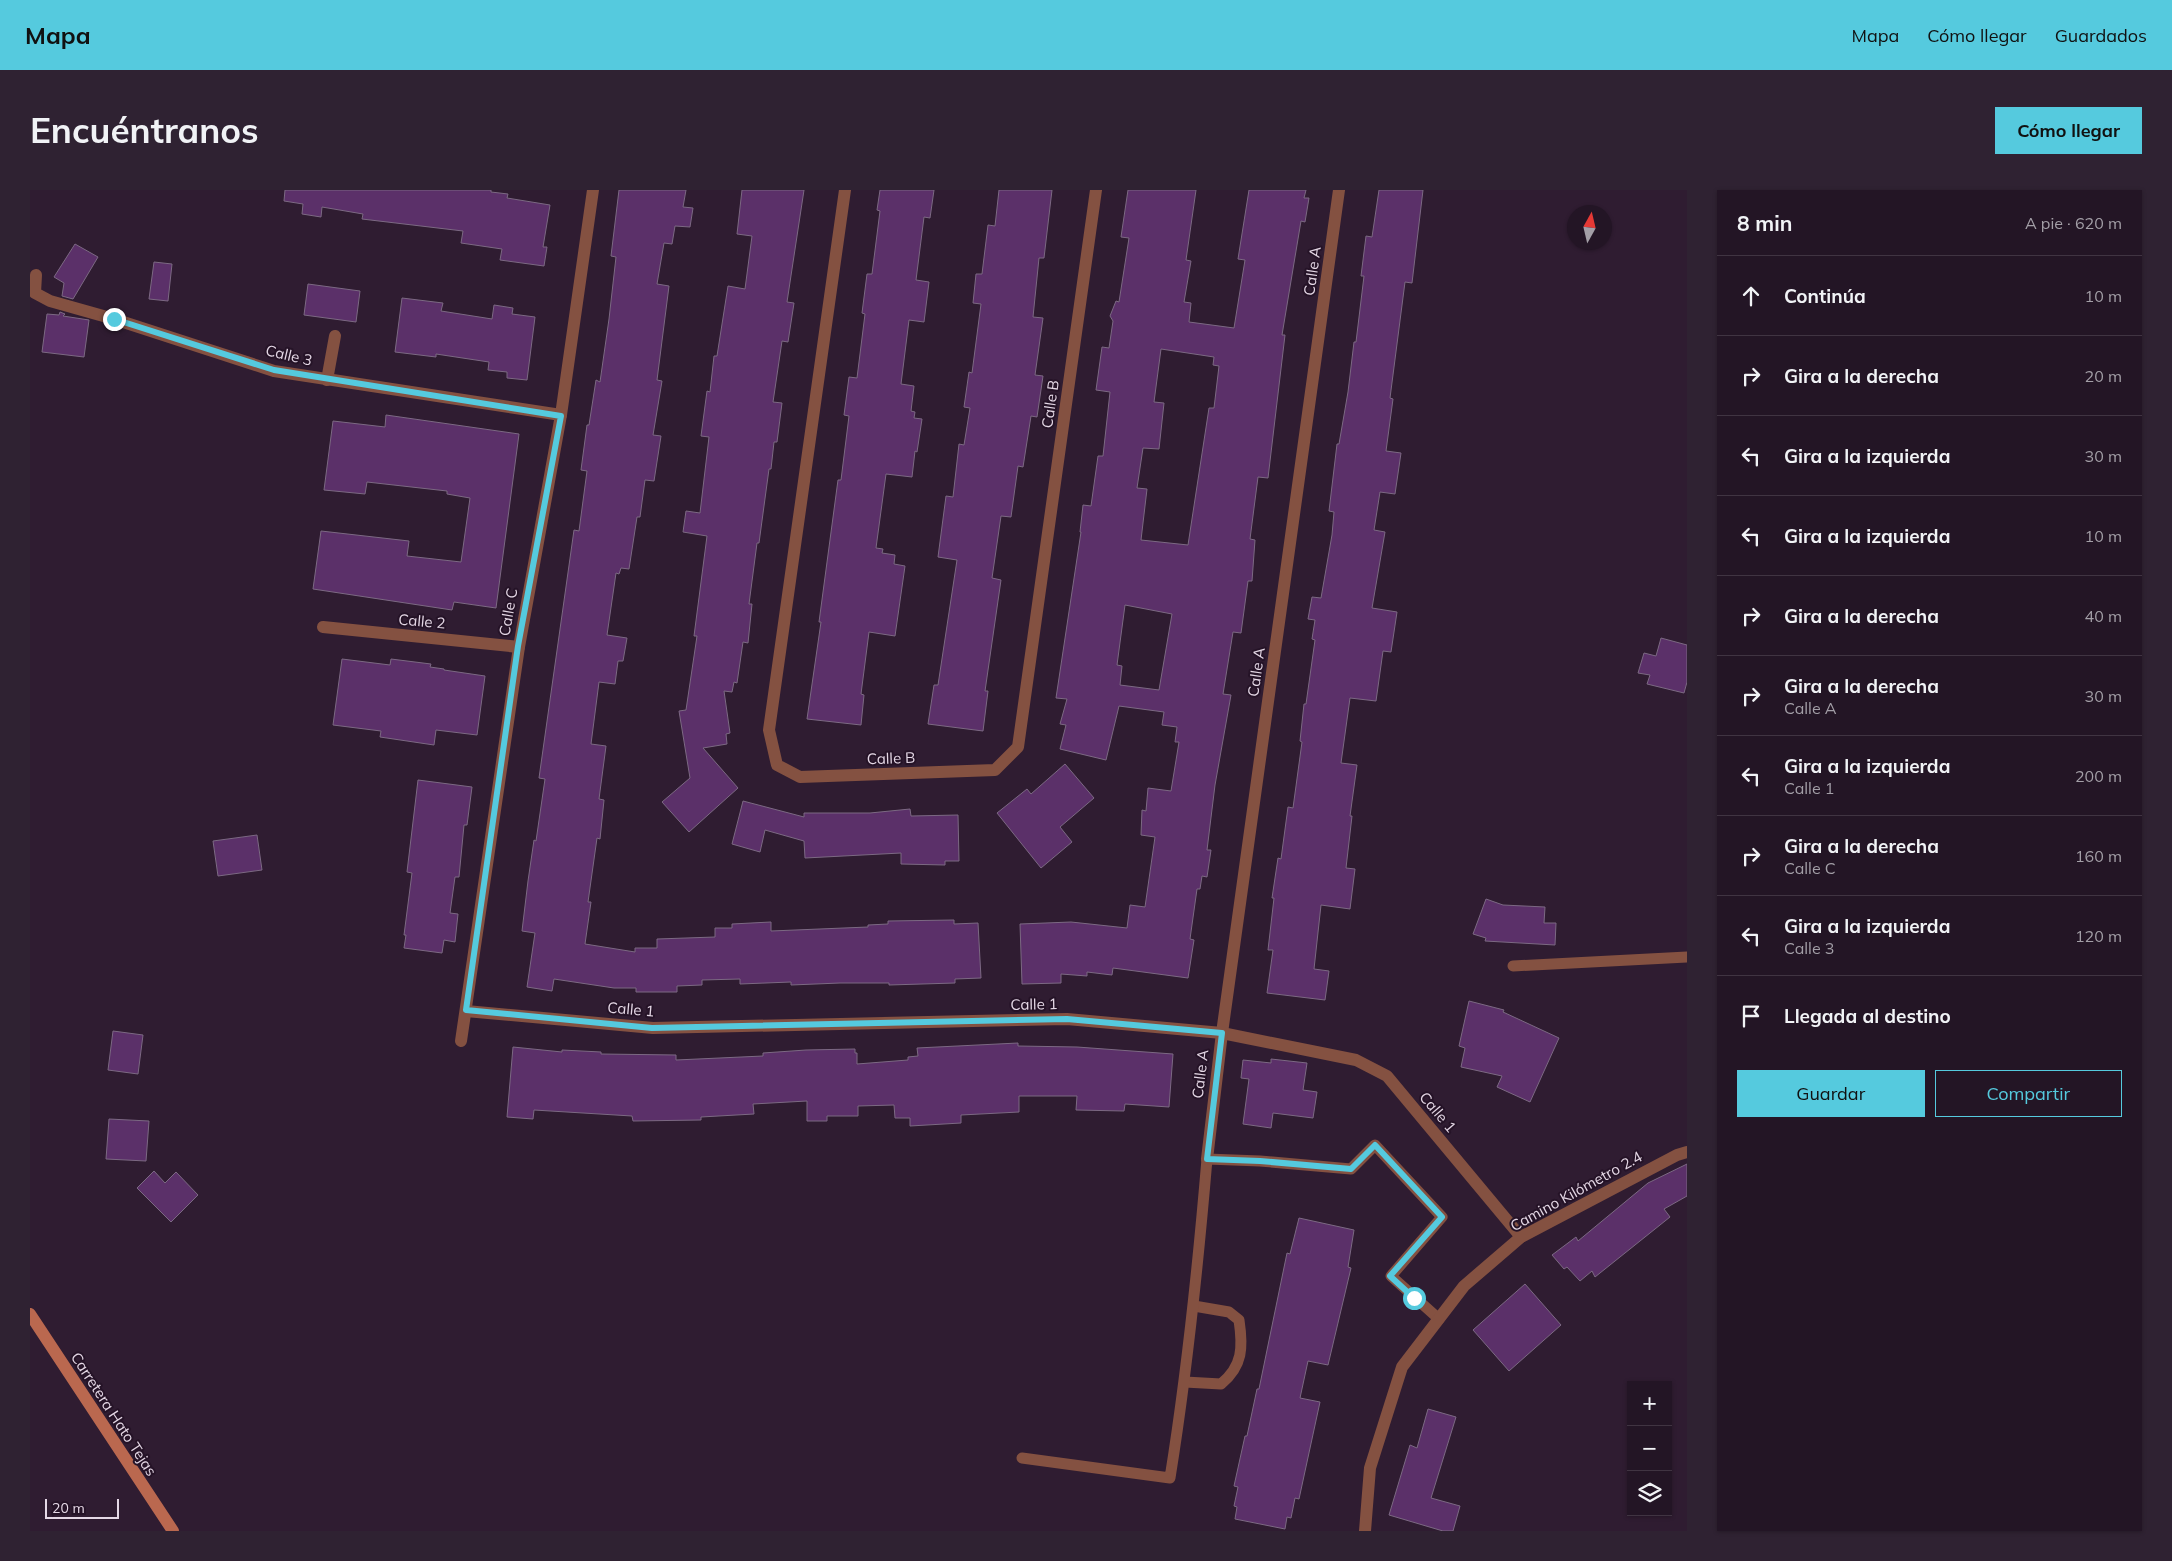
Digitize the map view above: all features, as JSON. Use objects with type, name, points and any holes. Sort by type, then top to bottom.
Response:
[{"type":"street","name":"Calle C","points":[[461,1040],[518,646],[561,416],[593,190]]},
{"type":"street","name":"Calle B","points":[[845,190],[769,730],[777,765],[800,777],[995,770],[1018,747],[1096,190]]},
{"type":"street","name":"Calle A","points":[[1207,1159],[1222,1033],[1339,190]]},
{"type":"street","name":"Calle 3","points":[[36,275],[36,294],[50,301],[114,319],[274,370],[561,416]]},
{"type":"street","points":[[327,380],[335,336]]},
{"type":"street","name":"Calle 2","points":[[323,627],[518,646]]},
{"type":"street","name":"Calle 1","points":[[466,1010],[652,1028],[1067,1019],[1222,1033],[1356,1060],[1387,1076],[1521,1237]]},
{"type":"street","name":"Camino Kilómetro 2.4","points":[[1365,1531],[1370,1468],[1402,1367],[1464,1286],[1521,1237],[1677,1155],[1687,1152]]},
{"type":"street","name":"Carretera Hato Tejas","points":[[30,1314],[173,1531]]},
{"type":"lane","points":[[1513,966],[1687,957]]},
{"type":"lane","points":[[1022,1458],[1170,1478],[1194,1306],[1207,1159],[1260,1161],[1351,1169],[1375,1145],[1442,1217],[1390,1276],[1439,1318]]},
{"type":"lane","points":[[1184,1382],[1221,1384],[1231,1376],[1239,1362],[1241,1335],[1239,1320],[1229,1312],[1194,1306]]},
{"type":"building","points":[[285,190],[491,190],[491,192],[508,194],[507,198],[550,205],[543,247],[547,247],[544,266],[500,260],[502,249],[461,243],[463,231],[362,219],[363,214],[322,207],[321,217],[302,214],[303,204],[284,201]]},
{"type":"building","points":[[619,190],[686,190],[683,207],[693,208],[690,227],[675,226],[672,244],[664,243],[657,284],[669,286],[657,380],[662,381],[653,435],[661,436],[654,481],[645,480],[640,517],[637,517],[629,569],[621,568],[619,574],[616,573],[607,635],[627,638],[623,661],[618,661],[615,684],[599,682],[591,744],[606,746],[599,799],[604,800],[600,839],[597,838],[588,902],[591,902],[585,944],[635,952],[635,948],[657,948],[657,939],[715,937],[715,928],[732,928],[732,924],[771,922],[771,931],[868,927],[868,925],[888,924],[888,921],[954,920],[954,924],[978,923],[981,978],[955,979],[955,983],[889,985],[889,983],[791,985],[791,982],[740,984],[740,979],[702,980],[702,985],[677,986],[677,992],[636,992],[636,988],[614,988],[554,979],[552,991],[527,987],[535,933],[522,931],[534,840],[536,841],[545,779],[539,778],[574,530],[579,531],[587,471],[581,470],[587,425],[589,425],[596,380],[600,382],[609,319],[616,257],[611,256]]},
{"type":"building","points":[[742,190],[804,190],[787,302],[794,303],[788,342],[782,341],[773,402],[782,403],[777,442],[774,442],[771,469],[769,469],[759,543],[757,543],[749,604],[752,604],[748,643],[743,642],[737,683],[734,682],[732,692],[724,691],[730,733],[726,734],[727,744],[703,748],[738,788],[689,832],[662,802],[690,778],[679,711],[686,710],[697,636],[694,636],[707,536],[683,532],[686,511],[700,513],[709,437],[701,436],[707,391],[710,392],[714,356],[717,356],[728,286],[745,289],[752,236],[737,234]]},
{"type":"building","points":[[880,190],[934,190],[930,218],[924,217],[916,280],[929,282],[924,322],[909,320],[901,384],[914,386],[911,411],[915,412],[914,418],[922,419],[917,452],[915,451],[912,477],[886,474],[876,548],[883,549],[882,553],[895,555],[894,564],[905,566],[895,636],[869,632],[861,694],[864,695],[861,725],[807,719],[838,480],[841,480],[849,416],[844,415],[849,377],[857,378],[865,314],[862,313],[867,274],[872,274],[880,211],[877,210]]},
{"type":"building","points":[[999,190],[1052,190],[1044,258],[1039,258],[1033,317],[1043,318],[1035,375],[1043,376],[1037,417],[1031,416],[1023,467],[1018,466],[1011,517],[1001,516],[992,578],[1001,580],[985,691],[988,691],[983,731],[928,724],[934,685],[938,685],[957,560],[938,557],[946,496],[953,497],[959,444],[964,445],[970,408],[964,407],[969,372],[972,373],[981,304],[973,303],[976,274],[982,274],[988,225],[995,226]]},
{"type":"building","points":[[1128,190],[1196,190],[1186,260],[1191,261],[1184,302],[1191,303],[1189,322],[1234,328],[1245,260],[1238,259],[1249,190],[1306,190],[1304,198],[1309,198],[1305,222],[1301,221],[1282,335],[1285,335],[1268,478],[1258,477],[1250,539],[1255,540],[1252,581],[1248,581],[1241,633],[1233,632],[1223,694],[1231,695],[1215,785],[1207,850],[1211,850],[1207,877],[1202,876],[1200,889],[1197,889],[1190,939],[1194,940],[1188,978],[1113,968],[1112,975],[1087,972],[1087,976],[1061,974],[1061,983],[1022,984],[1020,924],[1071,922],[1127,928],[1130,905],[1145,907],[1155,837],[1141,835],[1142,810],[1146,811],[1148,788],[1171,791],[1179,742],[1175,742],[1177,727],[1162,725],[1164,712],[1119,706],[1106,760],[1060,749],[1066,725],[1060,724],[1067,699],[1056,698],[1081,532],[1083,505],[1091,506],[1098,456],[1103,456],[1110,392],[1096,390],[1102,347],[1109,348],[1113,321],[1110,316],[1116,301],[1119,302],[1129,238],[1121,237]],"holes":[[[1161,349],[1214,357],[1213,365],[1219,366],[1214,408],[1209,408],[1188,545],[1141,540],[1147,489],[1137,488],[1143,448],[1159,449],[1164,403],[1154,402]],[[1125,605],[1172,614],[1159,690],[1120,685],[1122,666],[1117,665]]]},
{"type":"building","points":[[1379,190],[1423,190],[1412,283],[1405,282],[1390,398],[1393,399],[1386,451],[1401,453],[1395,494],[1380,492],[1374,530],[1385,532],[1372,608],[1397,612],[1391,652],[1383,651],[1376,701],[1350,698],[1341,763],[1357,765],[1350,816],[1352,816],[1346,868],[1355,869],[1350,909],[1321,905],[1314,969],[1329,971],[1325,1000],[1267,993],[1273,950],[1268,950],[1274,898],[1272,898],[1278,858],[1281,859],[1288,807],[1293,808],[1302,742],[1300,741],[1304,704],[1306,704],[1315,640],[1312,639],[1315,620],[1308,619],[1312,597],[1321,598],[1332,535],[1334,512],[1329,511],[1337,444],[1339,444],[1348,392],[1354,342],[1356,342],[1364,276],[1361,276],[1366,236],[1372,237]]},
{"type":"building","points":[[75,244],[98,257],[73,299],[62,296],[64,283],[54,277]]},
{"type":"building","points":[[154,262],[172,264],[168,301],[149,299]]},
{"type":"building","points":[[308,284],[360,291],[356,322],[304,315]]},
{"type":"building","points":[[402,298],[443,303],[441,311],[492,319],[494,305],[513,308],[512,314],[535,317],[527,380],[507,378],[507,372],[488,370],[489,362],[436,354],[436,357],[395,352]]},
{"type":"building","points":[[60,312],[65,314],[63,316],[89,320],[84,357],[42,352],[47,314],[59,315]]},
{"type":"building","points":[[386,415],[519,434],[496,608],[454,602],[452,610],[313,589],[321,531],[409,541],[407,556],[461,562],[470,498],[447,494],[447,491],[367,482],[365,494],[324,490],[333,421],[385,427]]},
{"type":"building","points":[[1661,638],[1687,645],[1687,682],[1684,693],[1647,684],[1650,675],[1638,673],[1644,653],[1656,656]]},
{"type":"building","points":[[342,659],[390,665],[391,659],[431,664],[430,667],[485,676],[477,735],[436,730],[434,745],[380,737],[381,731],[333,725]]},
{"type":"building","points":[[1065,764],[1094,798],[1060,827],[1072,842],[1041,868],[997,813],[1027,789],[1031,794]]},
{"type":"building","points":[[418,780],[472,787],[467,825],[464,825],[459,877],[455,877],[450,913],[458,914],[455,942],[444,940],[442,953],[404,948],[412,873],[407,872]]},
{"type":"building","points":[[743,801],[804,817],[804,813],[870,813],[910,809],[911,816],[958,815],[959,861],[945,861],[945,865],[901,864],[901,853],[805,858],[804,841],[765,830],[760,852],[732,844]]},
{"type":"building","points":[[257,835],[262,870],[218,876],[213,841]]},
{"type":"building","points":[[1486,899],[1503,905],[1545,907],[1544,923],[1556,923],[1555,945],[1485,941],[1486,938],[1473,934]]},
{"type":"building","points":[[1469,1001],[1504,1010],[1503,1012],[1559,1038],[1530,1102],[1497,1087],[1502,1076],[1461,1067],[1465,1048],[1459,1046]]},
{"type":"building","points":[[113,1031],[143,1035],[138,1074],[108,1070]]},
{"type":"building","points":[[1018,1043],[1018,1046],[1077,1047],[1173,1054],[1169,1107],[1125,1104],[1124,1111],[1076,1110],[1077,1096],[1019,1096],[1019,1112],[961,1115],[961,1123],[910,1126],[910,1118],[895,1118],[894,1105],[858,1106],[858,1116],[827,1116],[827,1121],[807,1121],[807,1101],[753,1104],[754,1114],[701,1117],[701,1120],[633,1121],[632,1116],[534,1110],[533,1119],[507,1117],[513,1047],[562,1052],[562,1050],[601,1052],[601,1054],[676,1055],[676,1060],[763,1056],[763,1053],[806,1050],[855,1049],[857,1064],[908,1060],[908,1057],[918,1056],[917,1048]]},
{"type":"building","points":[[1271,1059],[1307,1063],[1303,1090],[1317,1092],[1313,1118],[1273,1113],[1271,1128],[1243,1124],[1249,1079],[1241,1078],[1243,1060],[1271,1063]]},
{"type":"building","points":[[109,1119],[149,1121],[146,1161],[106,1159]]},
{"type":"building","points":[[1687,1164],[1687,1196],[1664,1209],[1670,1217],[1595,1277],[1592,1271],[1580,1281],[1567,1267],[1564,1269],[1552,1255],[1576,1237],[1578,1241],[1648,1183]]},
{"type":"building","points":[[154,1171],[165,1183],[176,1172],[198,1195],[171,1222],[137,1188]]},
{"type":"building","points":[[1299,1218],[1354,1230],[1348,1267],[1351,1268],[1328,1365],[1308,1361],[1300,1398],[1320,1402],[1299,1499],[1295,1498],[1291,1518],[1287,1517],[1285,1529],[1235,1519],[1237,1507],[1234,1506],[1238,1487],[1234,1486],[1257,1389],[1259,1389],[1287,1253],[1290,1254]]},
{"type":"building","points":[[1525,1284],[1561,1325],[1509,1371],[1473,1330]]},
{"type":"building","points":[[1428,1409],[1456,1417],[1431,1498],[1460,1506],[1453,1531],[1443,1531],[1389,1515],[1410,1445],[1417,1448]]},
{"type":"route","points":[[114,319],[274,370],[561,416],[518,646],[466,1010],[652,1028],[1067,1019],[1222,1033],[1207,1159],[1260,1161],[1351,1169],[1375,1145],[1442,1217],[1390,1276],[1414,1298]]}]
